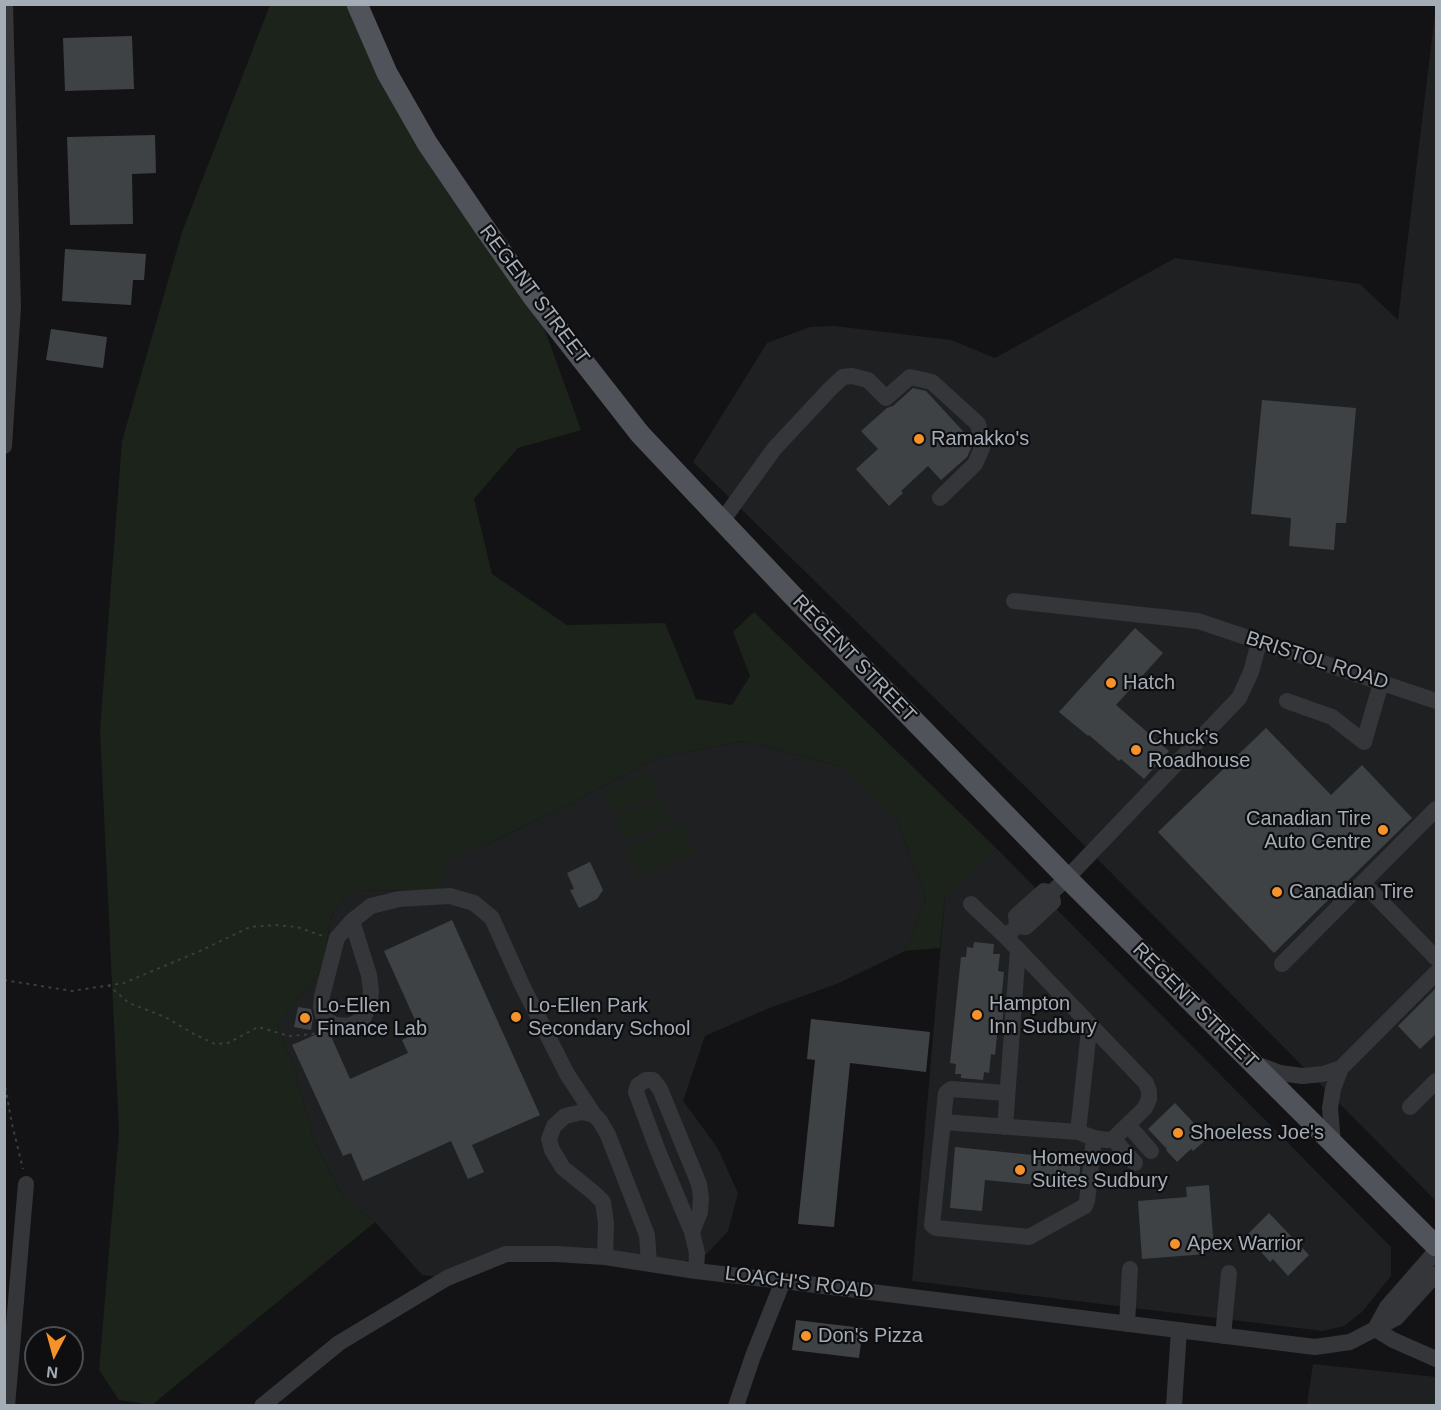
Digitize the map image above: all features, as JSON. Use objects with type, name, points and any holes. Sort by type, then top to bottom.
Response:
[{"type":"main road","name":"REGENT STREET","points":[[357,4],[387,73],[427,143],[533,297],[640,434],[824,629],[1067,878],[1437,1246]]},
{"type":"street","points":[[4,446],[13,307],[6,126],[5,4]]},
{"type":"street","points":[[722,521],[774,449],[831,388],[843,377],[852,376],[868,380],[886,398],[910,377],[932,382],[978,424],[982,448],[975,464],[940,498]]},
{"type":"street","name":"BRISTOL ROAD","points":[[1014,601],[1198,621],[1437,701]]},
{"type":"street","points":[[1005,1127],[1016,916],[1044,891],[1051,893],[1067,878],[1239,699],[1251,672],[1259,642]]},
{"type":"street","points":[[1287,701],[1332,717],[1364,741],[1381,683]]},
{"type":"street","points":[[1282,964],[1437,809]]},
{"type":"street","points":[[1364,883],[1437,958]]},
{"type":"street","points":[[352,921],[369,975],[371,991],[370,1002],[364,1017],[348,1026],[328,1021],[321,1007],[322,996],[337,938],[352,921],[371,906],[399,899],[450,896],[474,903],[492,918],[522,985],[567,1074],[608,1135],[647,1234],[650,1264]]},
{"type":"street","points":[[943,1122],[1086,1135],[1107,1140],[1113,1139],[1128,1125],[1145,1108],[1149,1099],[1146,1083],[1092,1027],[1014,937],[971,904]]},
{"type":"street","points":[[1333,1143],[1330,1108],[1333,1089],[1341,1068],[1437,973]]},
{"type":"street","points":[[1007,1093],[951,1089],[946,1093],[932,1225],[936,1228],[1029,1238],[1085,1206],[1087,1201],[1089,1030],[1092,1027]]},
{"type":"street","points":[[1252,1062],[1280,1073],[1302,1076],[1323,1074],[1341,1068]]},
{"type":"street","points":[[692,1232],[700,1212],[702,1197],[699,1184],[660,1089],[653,1080],[646,1080],[638,1085],[636,1092],[692,1232],[697,1253],[696,1271]]},
{"type":"street","points":[[1410,1107],[1437,1081]]},
{"type":"street","points":[[594,1115],[582,1112],[565,1116],[554,1126],[549,1139],[552,1150],[563,1168],[603,1202],[606,1223],[605,1257]]},
{"type":"street","points":[[1128,1125],[1151,1151]]},
{"type":"street","points":[[1113,1139],[1135,1163]]},
{"type":"street","points":[[7,1406],[26,1184]]},
{"type":"street","points":[[1437,1251],[1387,1307],[1375,1329],[1393,1340],[1437,1359]]},
{"type":"street","name":"LOACH'S ROAD","points":[[262,1406],[339,1343],[447,1278],[506,1254],[605,1257],[696,1271],[1315,1347],[1350,1342],[1396,1318],[1437,1274]]},
{"type":"street","points":[[1127,1324],[1130,1269]]},
{"type":"street","points":[[1223,1336],[1229,1274]]},
{"type":"street","points":[[736,1406],[783,1281]]},
{"type":"street","points":[[1174,1406],[1179,1330]]},
{"type":"path","points":[[4,980],[72,991],[124,982],[200,951],[250,927],[276,924],[297,927],[319,936],[337,938]]},
{"type":"path","points":[[108,985],[129,1003],[165,1017],[215,1044],[228,1043],[258,1027],[290,1036],[313,1034],[328,1021]]},
{"type":"path","points":[[4,1080],[26,1184]]},
{"type":"shaded area","points":[[270,5],[357,5],[387,73],[533,297],[581,430],[518,448],[474,499],[492,574],[567,625],[665,623],[696,699],[732,705],[750,676],[733,632],[754,612],[997,849],[945,897],[940,948],[905,951],[926,898],[897,821],[843,767],[745,741],[659,757],[577,801],[487,844],[450,857],[436,891],[350,890],[331,916],[323,968],[277,1025],[294,1067],[314,1141],[344,1198],[375,1222],[152,1405],[119,1400],[99,1370],[119,1132],[100,730],[122,441],[182,232]]},
{"type":"shaded area","points":[[1436,5],[1436,1201],[1045,806],[693,462],[767,343],[810,327],[834,326],[951,340],[995,358],[1175,258],[1360,284],[1398,320]]},
{"type":"shaded area","name":"Lo-Ellen Park Secondary School","points":[[745,741],[843,767],[897,821],[926,898],[905,951],[839,983],[767,1009],[705,1036],[683,1101],[717,1147],[738,1193],[728,1231],[706,1255],[665,1267],[506,1254],[447,1278],[422,1275],[375,1222],[344,1198],[314,1141],[294,1067],[277,1025],[323,968],[331,916],[350,890],[435,891],[449,857],[487,844],[577,801],[659,757]]},
{"type":"shaded area","points":[[649,771],[659,794],[614,814],[604,792]]},
{"type":"shaded area","points":[[661,798],[671,821],[626,841],[616,818]]},
{"type":"shaded area","points":[[681,823],[695,852],[639,877],[626,849]]},
{"type":"shaded area","points":[[997,849],[1391,1247],[1391,1276],[1362,1312],[1344,1326],[1323,1331],[912,1281],[945,897]]},
{"type":"shaded area","points":[[1313,1364],[1436,1377],[1436,1405],[1307,1405]]},
{"type":"building","points":[[132,36],[134,89],[65,91],[63,38]]},
{"type":"building","points":[[155,135],[156,173],[132,174],[133,224],[70,225],[67,137]]},
{"type":"building","points":[[65,249],[146,254],[144,280],[133,280],[131,305],[62,301]]},
{"type":"building","points":[[51,329],[107,337],[103,368],[46,360]]},
{"type":"building","name":"Ramakko's","points":[[913,388],[926,391],[972,441],[972,446],[967,457],[941,480],[928,466],[901,491],[903,493],[889,506],[856,469],[878,449],[861,431]]},
{"type":"building","points":[[1262,400],[1356,408],[1346,523],[1336,523],[1334,550],[1289,546],[1291,518],[1251,514]]},
{"type":"building","name":"Hatch","points":[[1135,628],[1163,653],[1116,705],[1169,751],[1144,779],[1059,712]]},
{"type":"building","name":"Canadian Tire","points":[[1266,728],[1331,795],[1362,765],[1412,818],[1274,953],[1158,832]]},
{"type":"building","points":[[590,862],[603,890],[597,899],[579,908],[570,890],[574,889],[567,873]]},
{"type":"building","points":[[452,920],[540,1115],[472,1145],[484,1172],[468,1179],[451,1141],[363,1181],[351,1153],[343,1156],[292,1045],[324,1031],[330,1034],[350,1079],[408,1053],[402,1040],[420,1031],[384,951]]},
{"type":"building","name":"Hampton Inn Sudbury","points":[[974,942],[994,944],[993,954],[1000,954],[998,971],[1004,972],[1001,1003],[1004,1003],[1002,1026],[998,1026],[995,1055],[991,1054],[989,1073],[984,1072],[983,1080],[961,1078],[961,1074],[955,1074],[956,1064],[950,1063],[961,957],[966,957],[967,947],[973,948]]},
{"type":"building","points":[[1437,987],[1437,1033],[1420,1049],[1398,1026]]},
{"type":"building","name":"Lo-Ellen Finance Lab","points":[[298,1007],[311,1009],[313,1018],[311,1030],[294,1027]]},
{"type":"building","points":[[811,1019],[930,1032],[926,1072],[850,1063],[834,1227],[798,1224],[815,1060],[807,1059]]},
{"type":"building","name":"Shoeless Joe's","points":[[1175,1103],[1208,1138],[1177,1162],[1148,1129]]},
{"type":"building","name":"Homewood Suites Sudbury","points":[[955,1147],[1081,1160],[1078,1189],[985,1180],[982,1211],[950,1208]]},
{"type":"building","points":[[1209,1185],[1214,1249],[1205,1250],[1206,1254],[1142,1259],[1138,1201],[1187,1197],[1186,1187]]},
{"type":"building","points":[[1269,1213],[1309,1255],[1288,1276],[1273,1259],[1270,1262],[1261,1252],[1264,1250],[1248,1234]]},
{"type":"building","points":[[796,1320],[863,1328],[859,1358],[792,1350]]},
{"type":"place","name":"Ramakko's","points":[[919,439]]},
{"type":"place","name":"Hatch","points":[[1111,683]]},
{"type":"place","name":"Chuck's Roadhouse","points":[[1136,750]]},
{"type":"place","name":"Canadian Tire Auto Centre","points":[[1383,830]]},
{"type":"place","name":"Canadian Tire","points":[[1277,892]]},
{"type":"place","name":"Hampton Inn Sudbury","points":[[977,1015]]},
{"type":"place","name":"Lo-Ellen Park Secondary School","points":[[516,1017]]},
{"type":"place","name":"Lo-Ellen Finance Lab","points":[[305,1018]]},
{"type":"place","name":"Shoeless Joe's","points":[[1178,1133]]},
{"type":"place","name":"Homewood Suites Sudbury","points":[[1020,1170]]},
{"type":"place","name":"Apex Warrior","points":[[1175,1244]]},
{"type":"place","name":"Don's Pizza","points":[[806,1336]]}]
